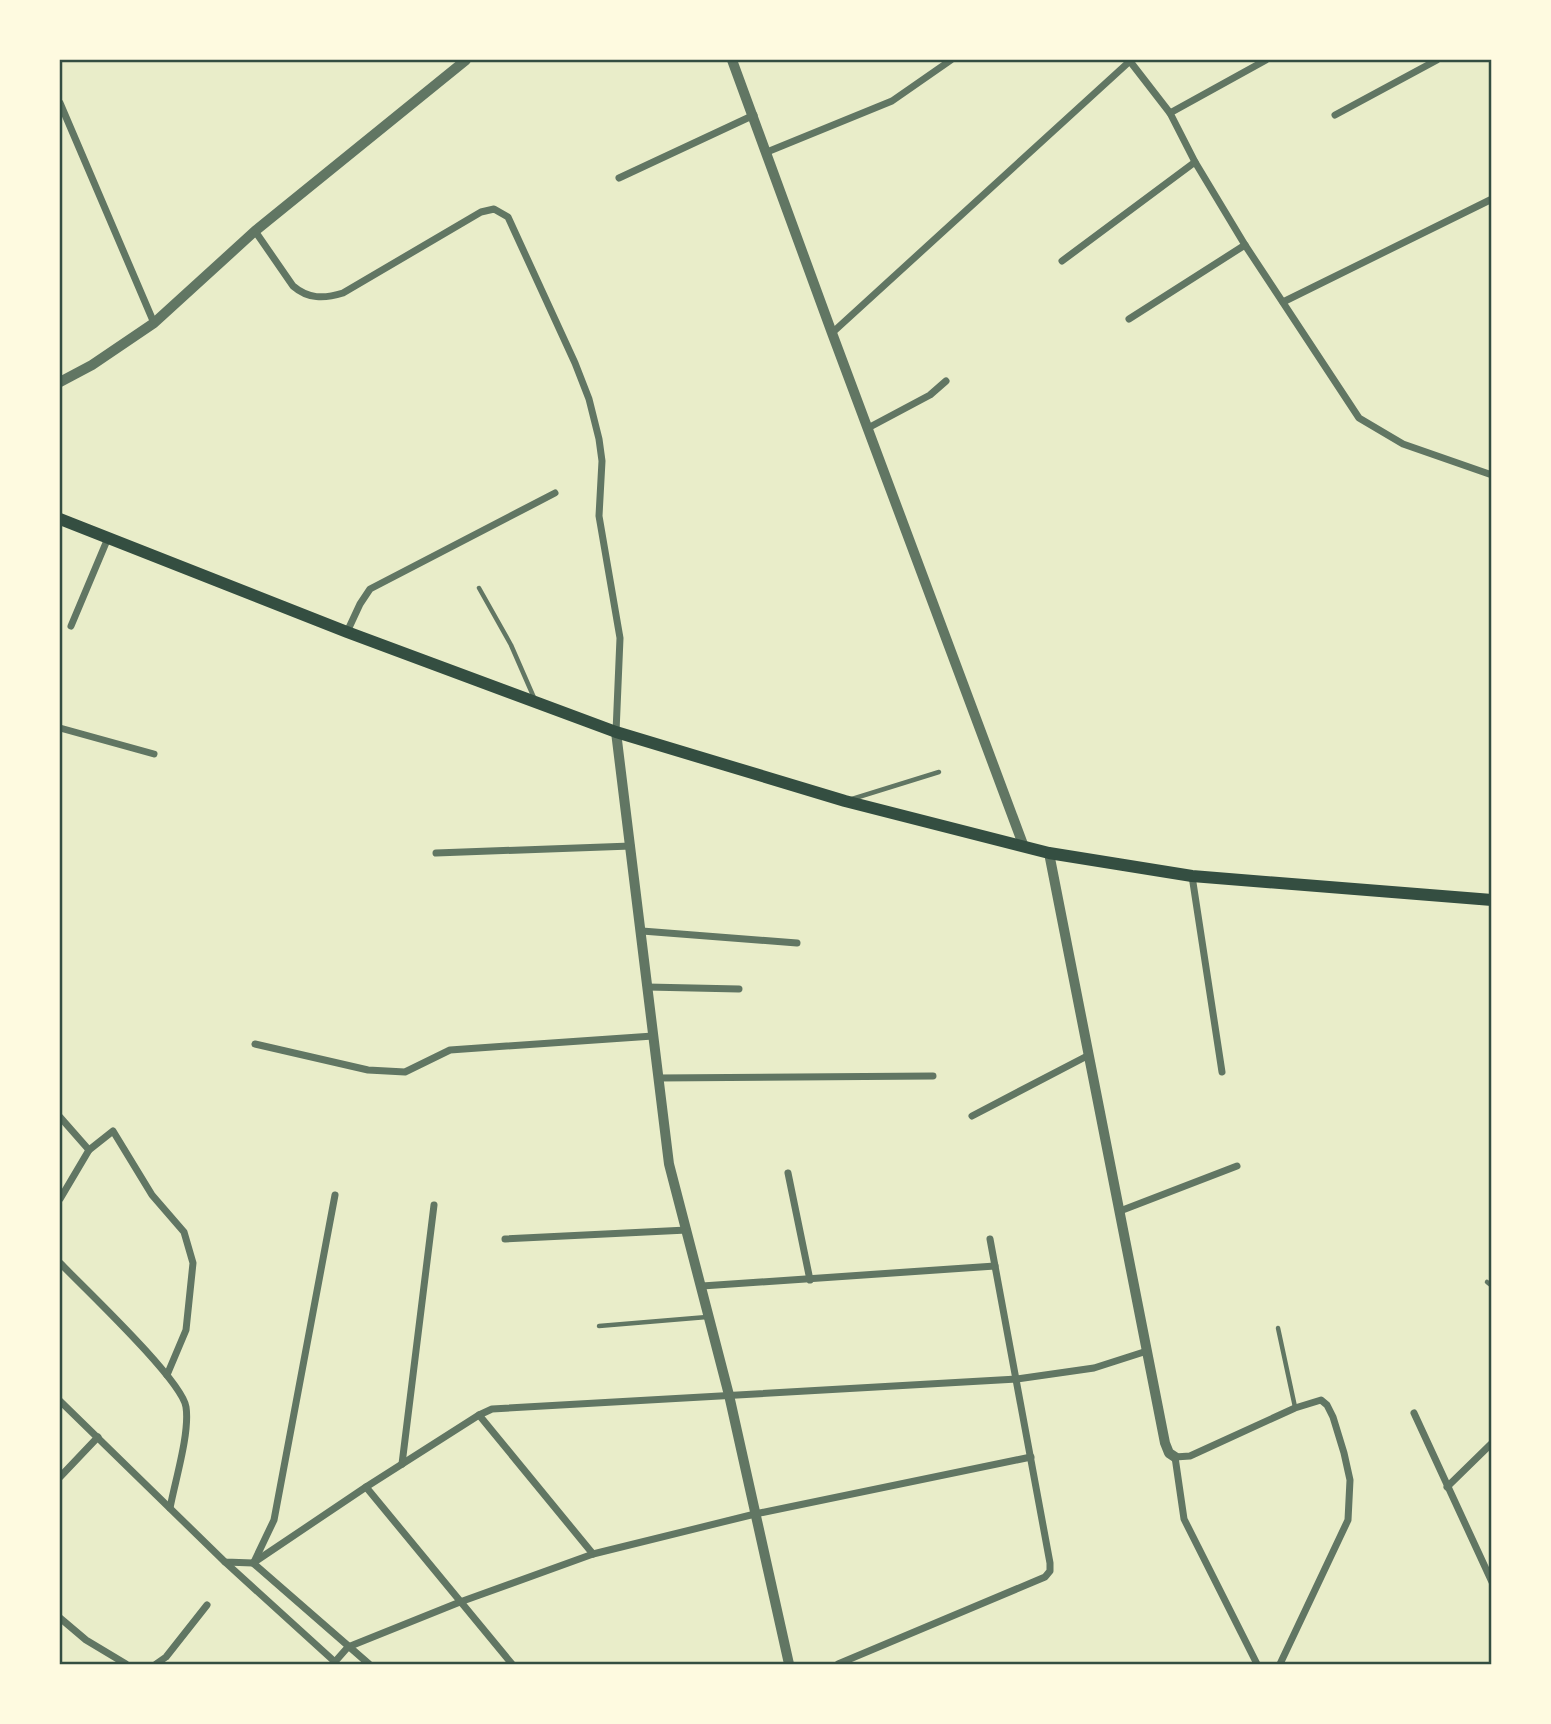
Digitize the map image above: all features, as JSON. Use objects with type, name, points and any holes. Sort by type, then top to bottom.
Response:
[{"type":"main road","points":[[60,519],[347,632],[616,732],[845,801],[1049,853],[1192,876],[1492,900]]},
{"type":"street","points":[[60,382],[130,341],[154,323],[256,231],[466,60]]},
{"type":"street","points":[[732,60],[1024,847]]},
{"type":"street","points":[[767,152],[892,101],[951,60]]},
{"type":"street","points":[[832,333],[1129,60],[1170,113],[1195,162],[1245,245],[1359,418],[1403,444],[1492,475]]},
{"type":"street","points":[[1170,113],[1265,60]]},
{"type":"street","points":[[1335,114],[1437,60]]},
{"type":"street","points":[[60,103],[154,323]]},
{"type":"street","points":[[619,178],[754,115]]},
{"type":"street","points":[[1062,261],[1195,162]]},
{"type":"street","points":[[1283,302],[1492,200]]},
{"type":"street","points":[[256,231],[293,286],[300,292],[321,298],[343,293],[481,212],[488,209],[500,211],[508,217],[575,363],[592,411],[602,461],[599,516],[620,638],[616,732],[669,1164],[729,1395],[789,1664]]},
{"type":"street","points":[[1129,318],[1245,245]]},
{"type":"street","points":[[869,428],[920,400],[946,381]]},
{"type":"street","points":[[347,632],[359,604],[370,589],[555,493]]},
{"type":"street","points":[[71,626],[108,538]]},
{"type":"street","points":[[60,728],[154,754]]},
{"type":"street","points":[[436,853],[631,846]]},
{"type":"street","points":[[1049,853],[1121,1211],[1164,1443],[1169,1453],[1175,1457],[1190,1456],[1318,1399],[1327,1405],[1333,1417],[1344,1453],[1350,1480],[1348,1520],[1280,1664]]},
{"type":"street","points":[[1192,876],[1222,1072]]},
{"type":"street","points":[[642,931],[797,943]]},
{"type":"street","points":[[646,987],[739,989]]},
{"type":"street","points":[[255,1044],[368,1070],[405,1072],[450,1050],[653,1036]]},
{"type":"street","points":[[972,1116],[1089,1055]]},
{"type":"street","points":[[659,1078],[933,1076]]},
{"type":"street","points":[[60,1117],[89,1150]]},
{"type":"street","points":[[60,1199],[89,1150],[113,1131],[152,1195],[184,1232],[193,1263],[186,1330],[167,1375]]},
{"type":"street","points":[[1121,1211],[1237,1166]]},
{"type":"street","points":[[788,1173],[810,1280]]},
{"type":"street","points":[[253,1563],[274,1520],[335,1195]]},
{"type":"street","points":[[402,1464],[434,1205]]},
{"type":"street","points":[[505,1239],[687,1230]]},
{"type":"street","points":[[838,1664],[1045,1577],[1049,1571],[1050,1563],[990,1239]]},
{"type":"street","points":[[60,1263],[167,1375],[186,1406],[184,1434],[170,1508]]},
{"type":"street","points":[[702,1286],[995,1266]]},
{"type":"street","points":[[225,1562],[253,1563],[366,1487],[492,1409],[1017,1379],[1094,1368],[1147,1351]]},
{"type":"street","points":[[60,1401],[225,1562],[334,1663],[348,1647],[460,1602],[593,1554],[755,1514],[1031,1457]]},
{"type":"street","points":[[1413,1413],[1492,1582]]},
{"type":"street","points":[[479,1415],[593,1554]]},
{"type":"street","points":[[60,1477],[98,1437]]},
{"type":"street","points":[[1447,1487],[1492,1443]]},
{"type":"street","points":[[1175,1457],[1184,1519],[1257,1664]]},
{"type":"street","points":[[366,1487],[512,1664]]},
{"type":"street","points":[[253,1563],[369,1664]]},
{"type":"street","points":[[156,1664],[166,1657],[207,1605]]},
{"type":"street","points":[[60,1618],[86,1640],[126,1664]]},
{"type":"lane","points":[[479,589],[511,645],[536,701]]},
{"type":"lane","points":[[845,801],[939,772]]},
{"type":"lane","points":[[599,1326],[708,1317]]},
{"type":"lane","points":[[1278,1328],[1295,1408]]}]
